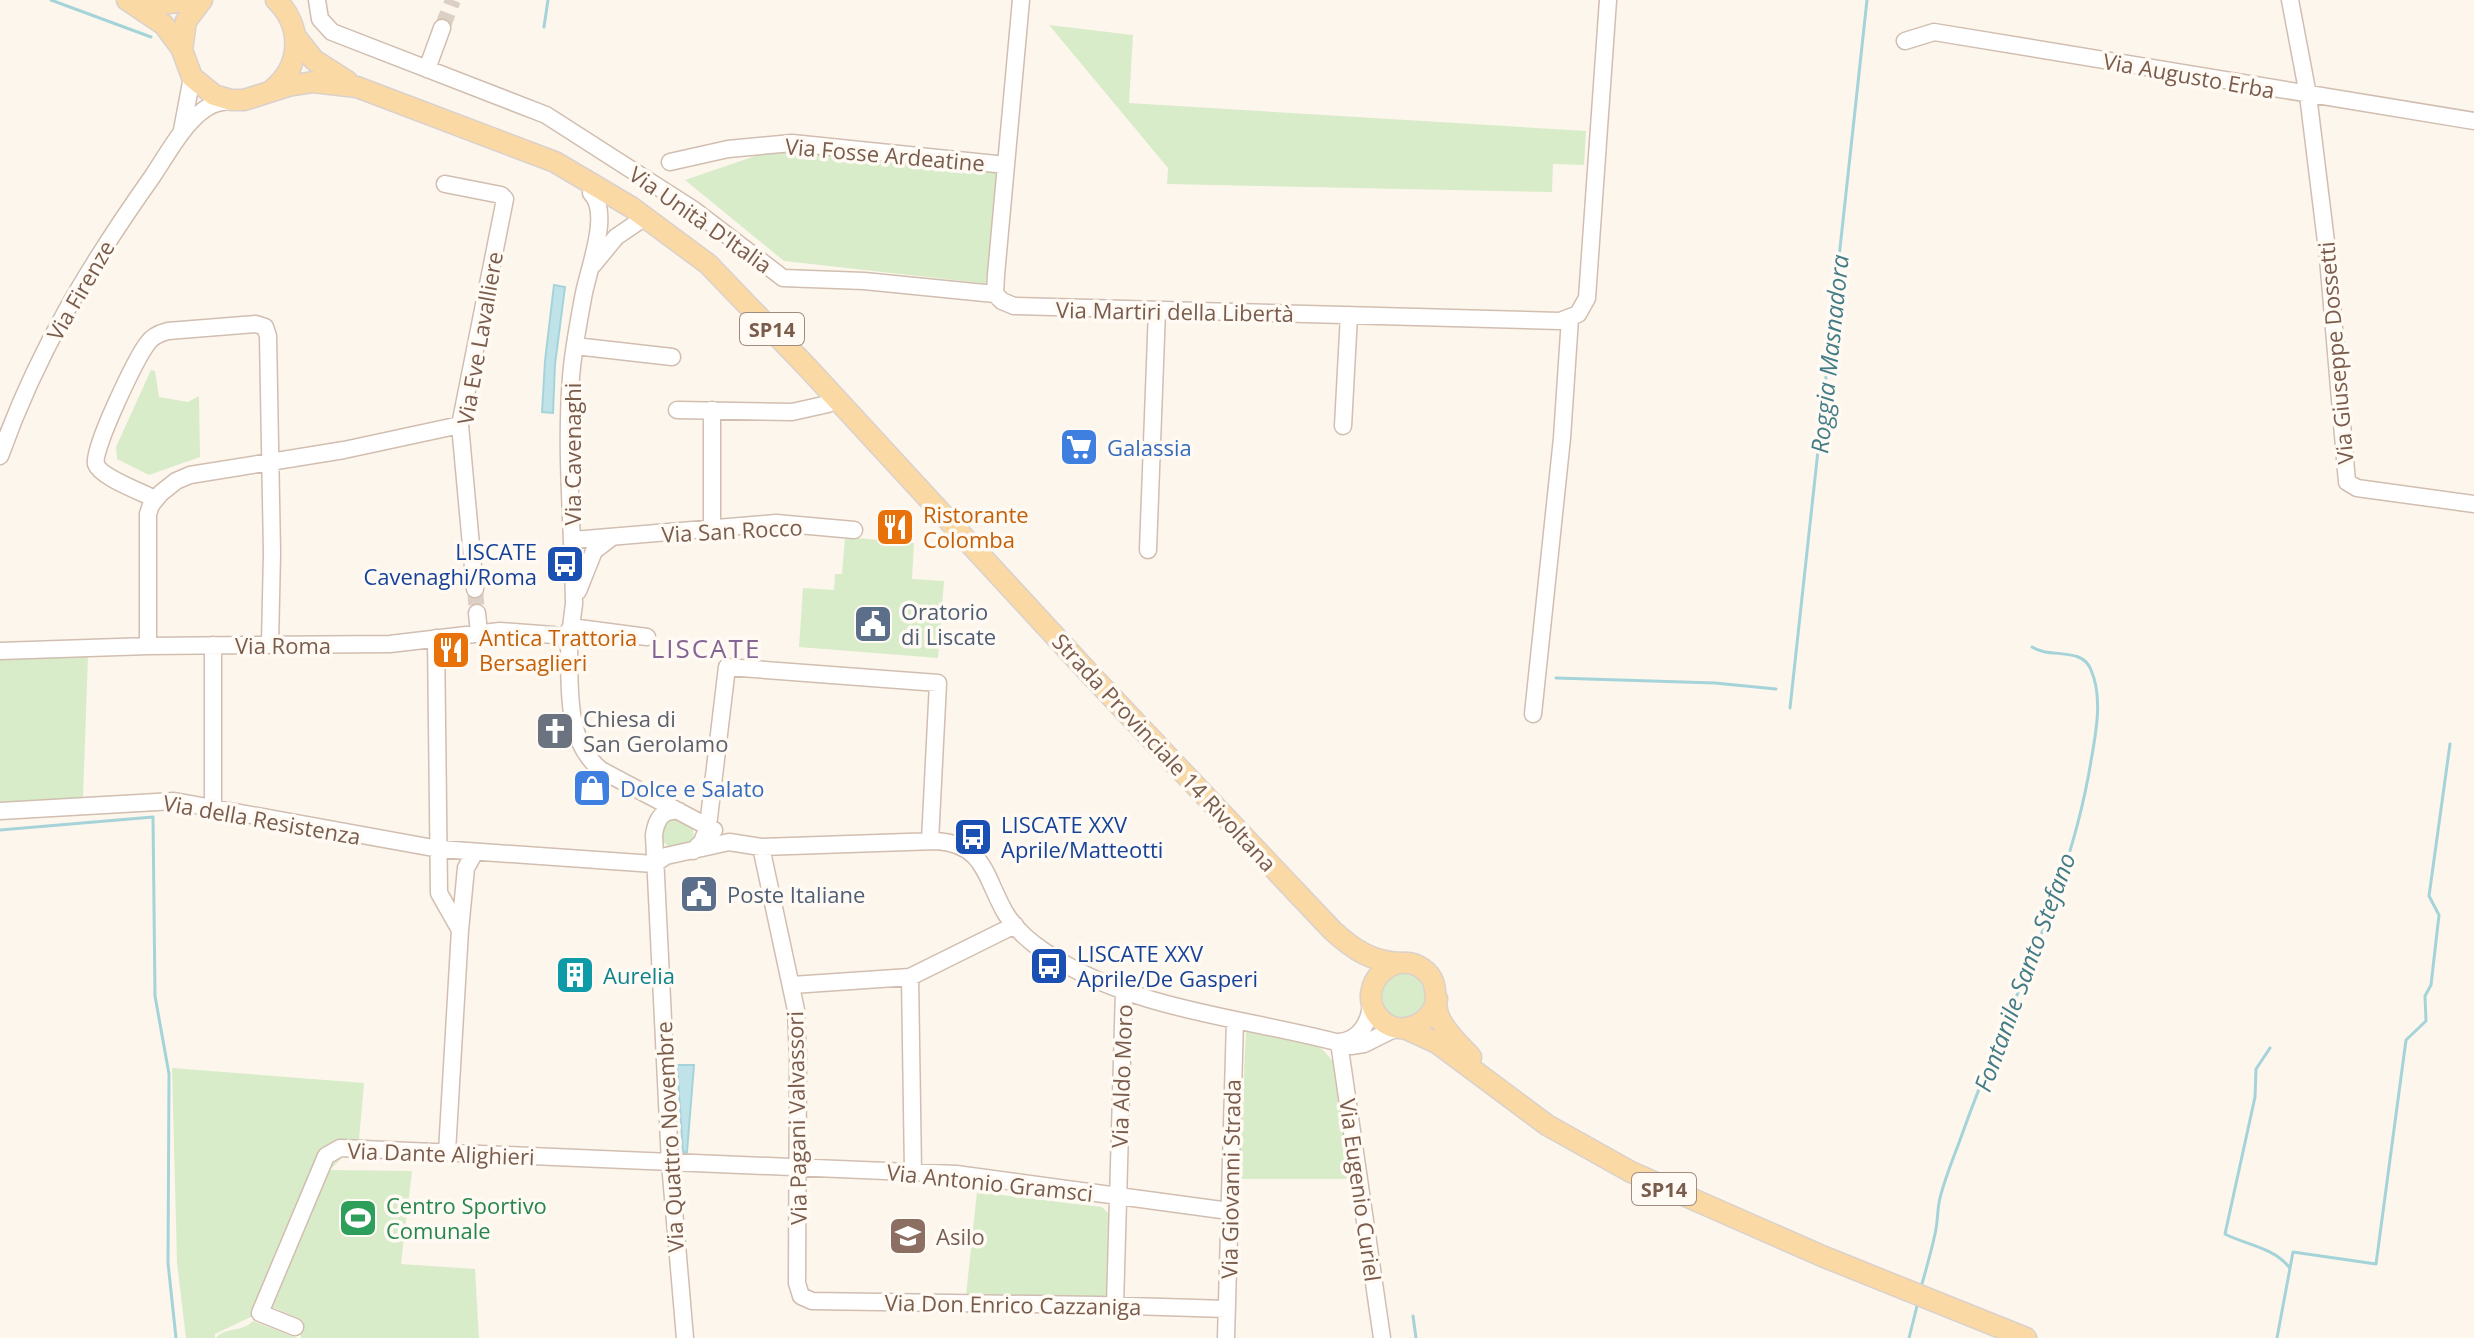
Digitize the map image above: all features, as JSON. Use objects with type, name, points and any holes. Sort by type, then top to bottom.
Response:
[{"type":"main road","points":[[129,1],[162,4],[191,0]]},
{"type":"main road","points":[[202,0],[186,21],[182,49],[185,64],[192,77],[212,94],[235,100]]},
{"type":"main road","name":"Strada Provinciale 14 Rivoltana","points":[[276,0],[306,53],[318,64],[357,87],[555,162],[656,223],[708,264],[1333,931],[1363,955],[1380,961],[1415,965],[1428,973],[1435,986],[1437,1013],[1446,1030],[1516,1103]]},
{"type":"main road","points":[[129,1],[164,25],[182,49]]},
{"type":"main road","points":[[266,94],[280,83],[290,69],[295,55],[293,29]]},
{"type":"main road","name":"Strada Provinciale 14 Rivoltana","points":[[235,100],[250,100],[307,82],[357,87]]},
{"type":"main road","name":"Strada Provinciale 14 Rivoltana","points":[[502,142],[638,222],[720,290],[905,486],[998,574]]},
{"type":"main road","name":"Strada Provinciale 14 Rivoltana","points":[[1333,931],[1367,983],[1379,1018],[1437,1043],[1516,1103],[1589,1150],[1665,1189],[2026,1338]]},
{"type":"main road","points":[[1371,998],[1373,984],[1381,972],[1401,963]]},
{"type":"main road","points":[[1400,1028],[1417,1026],[1426,1020],[1433,1012],[1437,999]]},
{"type":"street","points":[[289,0],[293,29]]},
{"type":"street","name":"Via Unità D'Italia","points":[[317,0],[320,19],[332,32],[520,103],[554,119],[694,210],[783,278],[864,281],[999,298]]},
{"type":"street","points":[[999,298],[1006,165],[1021,0]]},
{"type":"street","points":[[1533,714],[1562,438],[1570,318],[1578,314],[1587,298],[1608,0]]},
{"type":"street","points":[[2290,0],[2308,95]]},
{"type":"street","points":[[427,69],[442,28]]},
{"type":"street","name":"Via Augusto Erba","points":[[1905,41],[1934,32],[2474,121]]},
{"type":"street","name":"Via Firenze","points":[[180,136],[192,77]]},
{"type":"street","name":"Via Giuseppe Dossetti","points":[[2308,95],[2328,258],[2347,482],[2357,488],[2474,504]]},
{"type":"street","name":"Via Firenze","points":[[0,456],[28,384],[98,254],[180,136],[205,109],[235,100]]},
{"type":"street","name":"Via Fosse Ardeatine","points":[[670,162],[728,149],[792,143],[1006,165]]},
{"type":"street","name":"Via Eve Lavalliere","points":[[445,184],[501,195],[505,199],[460,425],[475,589]]},
{"type":"street","name":"Via Cavenaghi","points":[[591,193],[598,202],[601,216],[575,346],[569,419],[574,604],[568,633],[574,725],[580,743],[598,768],[741,843]]},
{"type":"street","name":"Via Cavenaghi","points":[[589,269],[616,237],[638,222]]},
{"type":"street","name":"Via Martiri della Libertà","points":[[999,298],[1014,306],[1560,321],[1570,318]]},
{"type":"street","points":[[1148,550],[1157,310]]},
{"type":"street","points":[[1343,426],[1349,315]]},
{"type":"street","points":[[155,499],[102,473],[96,459],[123,388],[146,345],[155,336],[168,331],[256,324],[265,327],[268,336],[271,462],[270,644]]},
{"type":"street","points":[[575,346],[672,357]]},
{"type":"street","points":[[677,410],[797,412],[828,404]]},
{"type":"street","points":[[712,410],[712,530]]},
{"type":"street","points":[[148,646],[149,509],[155,499],[176,481],[190,475],[400,439],[460,425]]},
{"type":"street","name":"Via San Rocco","points":[[573,540],[789,523],[854,530]]},
{"type":"street","points":[[574,604],[593,552],[611,538]]},
{"type":"street","points":[[477,613],[479,633]]},
{"type":"street","name":"Via Roma","points":[[0,651],[270,644],[379,645],[510,632],[647,637]]},
{"type":"street","points":[[436,638],[440,897],[460,930]]},
{"type":"street","points":[[213,645],[213,807]]},
{"type":"street","points":[[695,849],[704,838],[693,819],[727,667],[938,683],[930,841]]},
{"type":"street","name":"Via Quattro Novembre","points":[[649,795],[655,814],[654,864],[670,1163],[685,1338]]},
{"type":"street","name":"Via della Resistenza","points":[[0,811],[160,800],[439,849],[654,864]]},
{"type":"street","points":[[673,855],[659,850],[655,835],[664,813],[693,819]]},
{"type":"street","points":[[654,864],[661,857],[725,842],[761,847],[930,841],[954,844],[974,854],[1003,908],[1032,943],[1089,977],[1165,1005],[1339,1042],[1361,1045],[1400,1028]]},
{"type":"street","name":"Via Pagani Valvassori","points":[[761,847],[792,985],[798,1047],[797,1283],[801,1296]]},
{"type":"street","points":[[447,1152],[460,930],[466,868],[475,852]]},
{"type":"street","points":[[792,985],[910,977],[1015,925]]},
{"type":"street","points":[[910,977],[913,1172]]},
{"type":"street","name":"Via Aldo Moro","points":[[1115,1305],[1124,991]]},
{"type":"street","points":[[1339,1042],[1352,1039],[1364,1027],[1371,998]]},
{"type":"street","name":"Via Giovanni Strada","points":[[1226,1338],[1235,1020]]},
{"type":"street","name":"Via Eugenio Curiel","points":[[1339,1042],[1382,1338]]},
{"type":"street","name":"Via Dante Alighieri","points":[[295,1327],[260,1313],[328,1154],[345,1147],[670,1163]]},
{"type":"street","name":"Via Antonio Gramsci","points":[[670,1163],[971,1176],[1229,1211]]},
{"type":"street","name":"Via Don Enrico Cazzaniga","points":[[801,1296],[812,1301],[1227,1309]]},
{"type":"green space","points":[[1049,25],[1133,35],[1129,103],[1586,131],[1584,165],[1553,164],[1552,192],[1167,184],[1168,168]]},
{"type":"green space","points":[[776,149],[1000,170],[990,284],[784,261],[685,180]]},
{"type":"green space","points":[[151,370],[155,371],[159,397],[188,402],[199,396],[200,457],[149,475],[117,459],[116,447]]},
{"type":"green space","points":[[845,537],[914,543],[912,579],[944,581],[938,658],[799,647],[803,588],[834,590],[835,574],[842,574]]},
{"type":"green space","points":[[88,655],[83,798],[0,805],[0,656]]},
{"type":"green space","points":[[673,817],[692,827],[694,835],[690,844],[669,847],[661,840],[663,822]]},
{"type":"green space","points":[[1404,972],[1421,979],[1428,996],[1421,1013],[1404,1020],[1387,1013],[1380,996],[1387,979]]},
{"type":"green space","points":[[1246,1031],[1310,1043],[1322,1049],[1338,1067],[1353,1179],[1239,1179]]},
{"type":"green space","points":[[172,1068],[364,1083],[359,1140],[330,1170],[412,1171],[401,1264],[475,1269],[479,1338],[301,1338],[300,1319],[272,1307],[215,1334],[215,1338],[186,1338],[177,1263]]},
{"type":"green space","points":[[977,1192],[1102,1207],[1108,1213],[1106,1298],[966,1295]]},
{"type":"green space","points":[[253,1321],[297,1338],[216,1338]]},
{"type":"water","points":[[554,285],[565,287],[555,364],[553,413],[542,412]]},
{"type":"water","points":[[677,1065],[694,1065],[687,1152],[683,1152]]},
{"type":"waterway","points":[[51,0],[151,37]]},
{"type":"waterway","points":[[544,27],[548,0]]},
{"type":"waterway","name":"Roggia Masnadora","points":[[1790,708],[1867,0]]},
{"type":"waterway","name":"Fontanile Santo Stefano","points":[[1921,1287],[1945,1180],[2053,902],[2081,809],[2093,750],[2098,703],[2095,681],[2087,663],[2073,655],[2032,647]]},
{"type":"waterway","points":[[1556,678],[1715,683],[1776,689]]},
{"type":"waterway","points":[[2277,1338],[2293,1252],[2376,1264],[2406,1040],[2426,1021],[2425,996],[2431,985],[2439,915],[2429,896],[2450,744]]},
{"type":"waterway","points":[[0,830],[153,817],[155,996],[169,1074],[168,1263],[176,1338]]},
{"type":"waterway","points":[[2270,1048],[2256,1069],[2255,1097],[2225,1234],[2275,1255],[2289,1267]]},
{"type":"waterway","name":"Fontanile Santo Stefano","points":[[1909,1338],[1917,1306]]},
{"type":"waterway","name":"Roggia Masnadora","points":[[1413,1316],[1416,1338]]},
{"type":"tunnel","points":[[442,28],[453,0]]},
{"type":"tunnel","points":[[475,589],[477,613]]},
{"type":"place","name":"Galassia","points":[[1079,447]]},
{"type":"place","name":"Ristorante Colomba","points":[[895,527]]},
{"type":"place","name":"LISCATE Cavenaghi/Roma","points":[[565,564]]},
{"type":"place","name":"Oratorio di Liscate","points":[[873,624]]},
{"type":"place","name":"Antica Trattoria Bersaglieri","points":[[451,650]]},
{"type":"place","name":"Chiesa di San Gerolamo","points":[[555,731]]},
{"type":"place","name":"Dolce e Salato","points":[[592,788]]},
{"type":"place","name":"LISCATE XXV Aprile/Matteotti","points":[[973,837]]},
{"type":"place","name":"Poste Italiane","points":[[699,894]]},
{"type":"place","name":"LISCATE XXV Aprile/De Gasperi","points":[[1049,966]]},
{"type":"place","name":"Aurelia","points":[[575,975]]},
{"type":"place","name":"Centro Sportivo Comunale","points":[[358,1218]]},
{"type":"place","name":"Asilo","points":[[908,1236]]},
{"type":"district","name":"LISCATE","points":[[706,648]]}]
